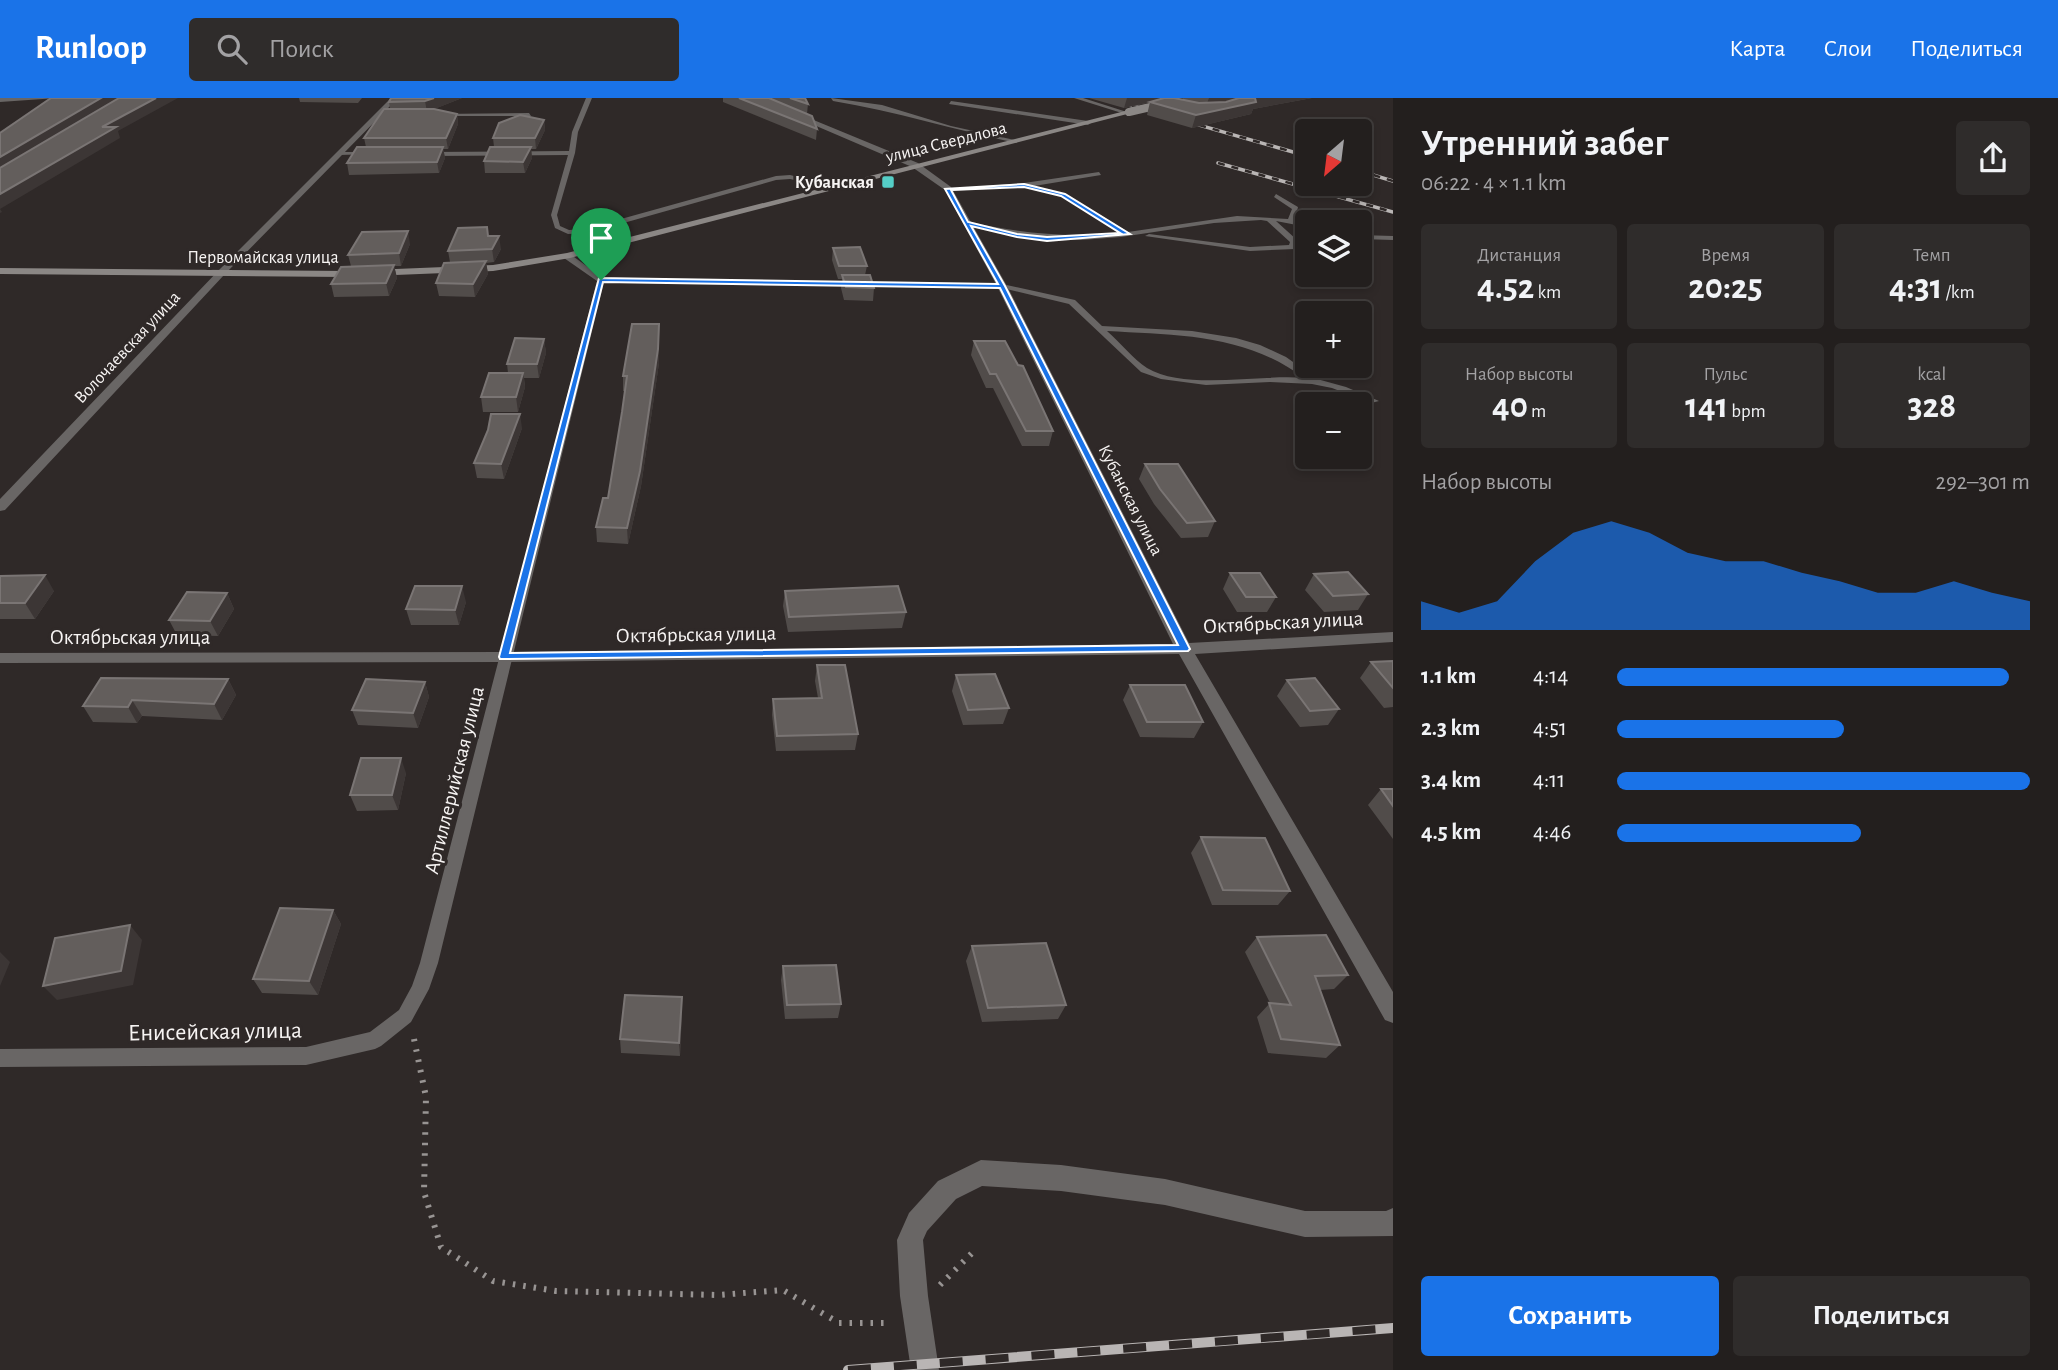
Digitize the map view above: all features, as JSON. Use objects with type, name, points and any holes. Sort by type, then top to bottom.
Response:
[{"type":"main road","name":"улица Свердлова","points":[[567,256],[831,186],[1128,112],[1172,104]]},
{"type":"main road","name":"Первомайская улица","points":[[0,271],[346,274],[472,270],[567,256]]},
{"type":"street","name":"Волочаевская улица","points":[[0,507],[221,273],[395,98]]},
{"type":"street","name":"Кубанская улица","points":[[754,98],[915,165],[948,189],[1002,286],[1185,649],[1393,1013]]},
{"type":"street","name":"Октябрьская улица","points":[[0,658],[504,657],[1185,649],[1393,637]]},
{"type":"street","points":[[925,1370],[910,1261],[911,1240],[918,1222],[947,1190],[981,1173],[1062,1178],[1165,1192],[1305,1224],[1390,1224],[1393,1221]]},
{"type":"lane","points":[[0,100],[54,98]]},
{"type":"lane","points":[[589,98],[575,132],[572,153],[554,215],[557,227],[568,232],[605,226],[776,178],[797,178],[831,186]]},
{"type":"lane","points":[[1077,98],[1128,112]]},
{"type":"lane","points":[[833,99],[882,107],[950,127],[1003,136],[1016,141]]},
{"type":"lane","points":[[951,103],[1088,122]]},
{"type":"lane","points":[[432,116],[529,115]]},
{"type":"lane","points":[[377,117],[391,117]]},
{"type":"lane","points":[[423,154],[572,153]]},
{"type":"lane","points":[[341,154],[382,154]]},
{"type":"lane","points":[[948,189],[1024,185],[1099,174]]},
{"type":"lane","points":[[1024,185],[1063,195],[1127,234],[1186,239],[1250,249],[1292,247],[1294,242],[1269,219]]},
{"type":"lane","points":[[1276,196],[1296,208],[1291,221]]},
{"type":"lane","points":[[966,223],[1017,236],[1047,239],[1127,234],[1219,220],[1269,219],[1295,222]]},
{"type":"lane","points":[[1372,237],[1393,238]]},
{"type":"lane","points":[[567,256],[601,280],[1002,286],[1072,302],[1144,370],[1175,381],[1270,378],[1314,381],[1374,401]]},
{"type":"lane","name":"Артиллерийская улица","points":[[429,963],[601,280]]},
{"type":"lane","points":[[1102,328],[1203,335],[1248,344],[1281,357],[1314,381]]},
{"type":"lane","name":"Енисейская улица","points":[[0,1058],[306,1056],[375,1040],[405,1016],[420,989],[429,963]]},
{"type":"path","points":[[405,1016],[411,1025],[426,1097],[424,1192],[441,1247],[494,1281],[556,1291],[719,1295],[783,1290],[839,1323],[885,1325],[916,1310],[972,1253]]},
{"type":"building","points":[[51,98],[101,98],[0,157],[0,133]]},
{"type":"building","points":[[119,98],[156,98],[102,127],[116,127],[0,194],[0,168]]},
{"type":"building","points":[[391,98],[434,98],[425,101],[389,102]]},
{"type":"building","points":[[739,98],[769,98],[812,116],[817,129]]},
{"type":"building","points":[[790,98],[805,98],[808,104]]},
{"type":"building","points":[[1164,98],[1199,103],[1255,98],[1256,102],[1196,115],[1150,102]]},
{"type":"building","points":[[384,109],[434,109],[457,114],[446,138],[364,138]]},
{"type":"building","points":[[520,115],[544,120],[535,138],[493,138],[499,123]]},
{"type":"building","points":[[357,147],[443,147],[437,162],[347,163]]},
{"type":"building","points":[[490,147],[531,147],[523,162],[484,161]]},
{"type":"building","points":[[487,227],[488,236],[499,236],[492,249],[448,251],[458,228]]},
{"type":"building","points":[[408,231],[399,253],[348,255],[362,232]]},
{"type":"building","points":[[860,247],[867,266],[839,266],[833,248]]},
{"type":"building","points":[[486,261],[473,284],[436,283],[444,263]]},
{"type":"building","points":[[394,265],[386,283],[331,284],[341,267]]},
{"type":"building","points":[[842,275],[870,275],[874,288],[846,287]]},
{"type":"building","points":[[632,324],[659,324],[658,349],[640,471],[627,528],[596,527],[603,498],[608,498],[627,376],[623,376]]},
{"type":"building","points":[[515,338],[544,339],[537,364],[507,364]]},
{"type":"building","points":[[974,341],[1005,341],[1018,365],[1023,366],[1053,431],[1026,431],[996,374],[990,374]]},
{"type":"building","points":[[489,373],[523,373],[516,397],[481,397]]},
{"type":"building","points":[[491,414],[520,414],[501,464],[474,463],[488,430]]},
{"type":"building","points":[[1145,464],[1178,464],[1215,521],[1187,523],[1160,489]]},
{"type":"building","points":[[1348,572],[1368,594],[1333,596],[1314,574]]},
{"type":"building","points":[[1230,573],[1260,573],[1276,597],[1246,597]]},
{"type":"building","points":[[45,575],[25,603],[0,603],[0,576]]},
{"type":"building","points":[[415,586],[462,586],[455,610],[406,609]]},
{"type":"building","points":[[898,586],[906,612],[789,617],[785,591]]},
{"type":"building","points":[[187,592],[227,593],[210,621],[169,620]]},
{"type":"building","points":[[1393,661],[1393,688],[1371,662]]},
{"type":"building","points":[[817,665],[845,665],[858,734],[777,736],[773,699],[822,698]]},
{"type":"building","points":[[995,674],[1009,708],[968,710],[956,675]]},
{"type":"building","points":[[101,678],[228,679],[214,704],[132,700],[128,707],[83,706]]},
{"type":"building","points":[[1315,678],[1339,709],[1310,711],[1287,680]]},
{"type":"building","points":[[366,679],[425,682],[413,713],[352,710]]},
{"type":"building","points":[[1130,685],[1185,685],[1203,722],[1147,722]]},
{"type":"building","points":[[361,758],[401,758],[392,795],[350,795]]},
{"type":"building","points":[[1381,789],[1393,789],[1393,806]]},
{"type":"building","points":[[1201,837],[1265,838],[1290,891],[1223,890]]},
{"type":"building","points":[[280,908],[333,910],[309,981],[253,979]]},
{"type":"building","points":[[130,925],[121,971],[43,986],[55,938]]},
{"type":"building","points":[[1326,935],[1348,975],[1315,976],[1340,1045],[1281,1039],[1269,1003],[1291,1005],[1257,937]]},
{"type":"building","points":[[1046,943],[1066,1005],[988,1008],[972,946]]},
{"type":"building","points":[[836,965],[841,1004],[787,1005],[783,966]]},
{"type":"building","points":[[625,995],[682,997],[679,1043],[620,1039]]},
{"type":"railway","points":[[1105,98],[1295,153]]},
{"type":"railway","points":[[1218,163],[1393,212]]},
{"type":"railway","points":[[1372,175],[1393,181]]},
{"type":"railway","points":[[848,1370],[1393,1328]]},
{"type":"place","name":"Кубанская","points":[[888,182]]},
{"type":"route","points":[[601,280],[504,657],[1185,649],[1002,286],[966,223],[948,189],[1024,185],[1038,188],[1063,195],[1127,234],[1047,239],[1017,236],[966,223],[1002,286],[601,280]]}]
